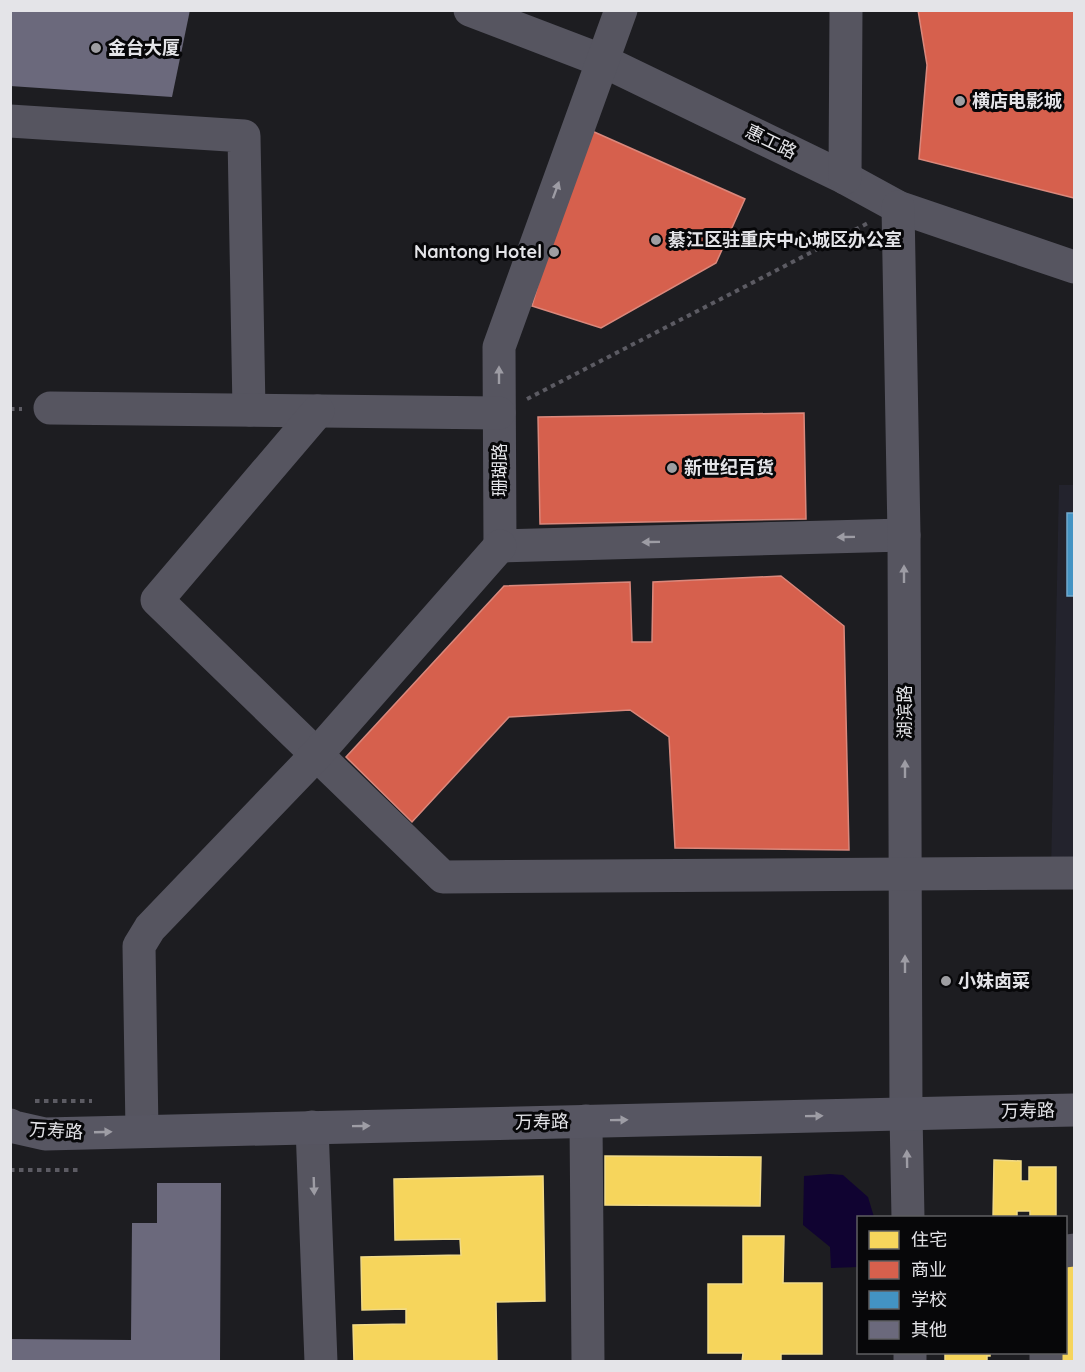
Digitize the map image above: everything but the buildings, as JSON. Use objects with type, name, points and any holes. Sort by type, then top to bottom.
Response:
[{"type":"main road","name":"万寿路","points":[[10,1125],[45,1134],[1074,1110]]},
{"type":"main road","points":[[10,1138],[45,1134]]},
{"type":"street","name":"惠工路","points":[[470,10],[603,61],[845,178],[898,207],[1074,267]]},
{"type":"street","name":"珊瑚路","points":[[500,546],[499,347],[621,10]]},
{"type":"street","points":[[845,178],[846,10]]},
{"type":"street","points":[[10,121],[244,136],[249,411]]},
{"type":"street","name":"湖滨路","points":[[898,207],[904,536],[908,1216]]},
{"type":"street","points":[[50,408],[500,413]]},
{"type":"street","points":[[318,411],[157,600],[443,877],[1074,873]]},
{"type":"street","points":[[142,1131],[140,946],[150,928],[317,754],[500,546],[904,536]]},
{"type":"street","points":[[586,1121],[588,1362]]},
{"type":"street","points":[[312,1127],[321,1362]]},
{"type":"path","points":[[500,413],[898,207]]},
{"type":"path","points":[[34,1101],[92,1101]]},
{"type":"path","points":[[10,1170],[80,1170]]},
{"type":"shaded area","points":[[1059,485],[1074,485],[1074,872],[1051,873]]},
{"type":"shaded area","points":[[843,1175],[868,1197],[874,1216],[857,1216],[857,1267],[831,1268],[830,1247],[803,1225],[804,1176]]},
{"type":"place","name":"金台大厦","points":[[96,48]]},
{"type":"place","name":"横店电影城","points":[[960,101]]},
{"type":"place","name":"綦江区驻重庆中心城区办公室","points":[[656,240]]},
{"type":"place","name":"Nantong Hotel","points":[[554,252]]},
{"type":"place","name":"新世纪百货","points":[[672,468]]},
{"type":"place","name":"小妹卤菜","points":[[946,981]]}]
